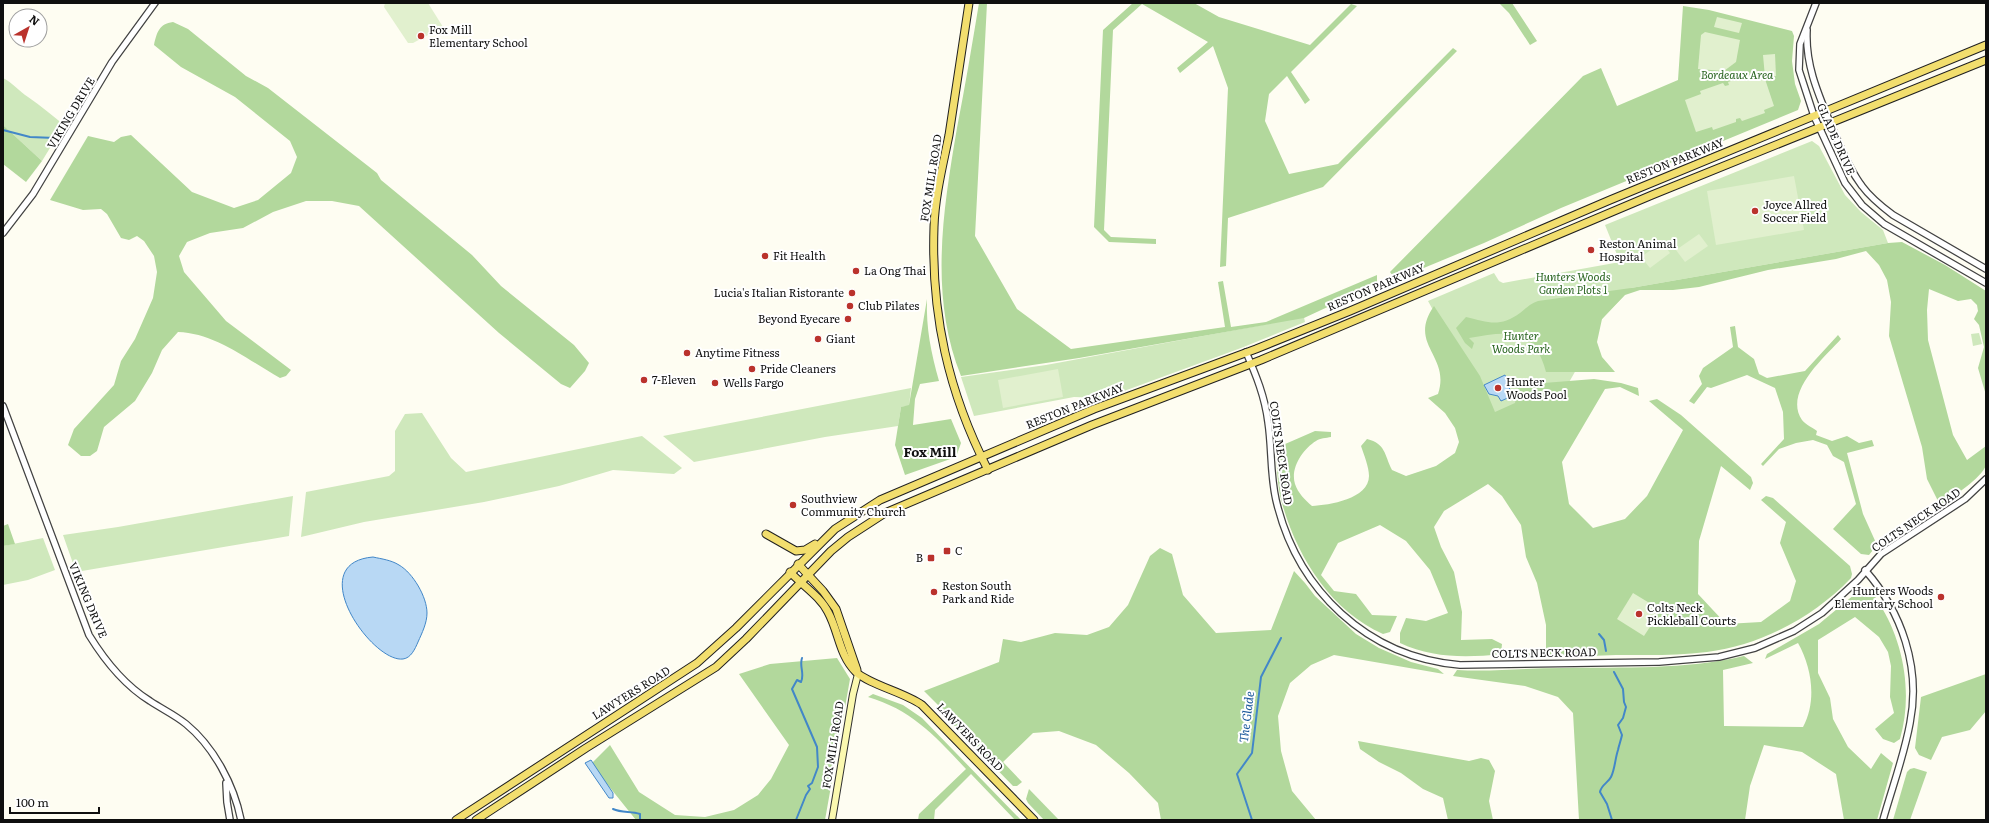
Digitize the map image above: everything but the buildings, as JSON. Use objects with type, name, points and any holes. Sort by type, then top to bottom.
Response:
[{"type":"main road","name":"FOX MILL ROAD","points":[[969,3],[935,214],[934,254],[939,325],[946,362],[961,409],[988,470]]},
{"type":"main road","name":"RESTON PARKWAY","points":[[790,572],[824,539],[850,518],[880,500],[1094,409],[1246,352],[1986,45]]},
{"type":"main road","name":"RESTON PARKWAY","points":[[800,583],[837,546],[867,523],[906,504],[1092,425],[1251,364],[1652,195],[1831,124],[1986,60]]},
{"type":"main road","points":[[766,534],[796,551],[805,550],[824,539]]},
{"type":"main road","points":[[798,564],[836,609],[858,674]]},
{"type":"main road","name":"LAWYERS ROAD","points":[[456,820],[691,668],[721,643],[790,572],[820,601],[828,611],[846,660],[858,674],[903,693],[922,705],[1034,820]]},
{"type":"main road","name":"LAWYERS ROAD","points":[[476,820],[716,666],[746,639],[800,583]]},
{"type":"main road","name":"FOX MILL ROAD","points":[[832,820],[852,694],[858,674]]},
{"type":"street","name":"VIKING DRIVE","points":[[3,233],[34,194],[112,62],[156,3]]},
{"type":"street","name":"GLADE DRIVE","points":[[1816,3],[1799,48],[1798,66],[1804,89],[1814,116],[1845,183],[1868,211],[1897,232],[1986,283]]},
{"type":"street","name":"GLADE DRIVE","points":[[1807,27],[1809,64],[1826,111],[1854,174],[1867,192],[1879,205],[1898,218],[1986,269]]},
{"type":"street","name":"COLTS NECK ROAD","points":[[1246,352],[1266,406],[1272,480],[1277,504],[1284,530],[1299,563],[1320,592],[1346,618],[1373,638],[1410,654],[1439,662],[1460,664],[1659,662],[1719,657],[1755,648],[1794,631],[1837,600],[1876,558],[1893,545],[1965,499],[1986,479]]},
{"type":"street","name":"VIKING DRIVE","points":[[3,406],[80,613],[97,648],[126,683],[185,724],[201,739],[215,757],[238,804],[241,820]]},
{"type":"street","points":[[1865,570],[1880,589],[1898,621],[1908,652],[1913,678],[1910,722],[1883,820]]},
{"type":"street","name":"VIKING DRIVE","points":[[226,781],[226,802],[230,820]]},
{"type":"green space","points":[[385,3],[428,3],[443,27],[413,43],[408,43],[384,7]]},
{"type":"green space","points":[[979,3],[987,3],[975,236],[1017,309],[1071,349],[1225,327],[1218,282],[1223,281],[1231,327],[1266,322],[1377,275],[1377,284],[1304,318],[1079,358],[961,376],[951,346],[945,315],[942,284],[942,253],[947,190]]},
{"type":"green space","points":[[1133,3],[1194,3],[1219,17],[1310,45],[1351,4],[1357,6],[1291,72],[1310,100],[1305,104],[1287,76],[1269,94],[1265,121],[1289,174],[1338,164],[1453,48],[1457,51],[1323,187],[1228,218],[1226,266],[1220,267],[1228,88],[1213,46],[1180,73],[1177,68],[1208,42],[1142,4],[1113,30],[1104,230],[1111,237],[1156,239],[1156,244],[1109,242],[1094,227],[1103,30]]},
{"type":"green space","points":[[1499,3],[1512,3],[1537,41],[1530,45],[1509,13]]},
{"type":"green space","name":"Bordeaux Area","points":[[1683,6],[1709,10],[1792,31],[1794,36],[1792,61],[1795,84],[1801,101],[1798,110],[1561,208],[1484,243],[1402,277],[1392,275],[1390,272],[1583,76],[1601,68],[1617,106],[1678,80]]},
{"type":"green space","points":[[1717,17],[1742,23],[1739,33],[1714,27]]},
{"type":"green space","points":[[173,22],[188,29],[246,76],[268,88],[377,173],[381,180],[472,255],[501,286],[574,345],[589,363],[585,371],[570,388],[561,384],[499,333],[359,206],[332,201],[306,201],[273,212],[243,228],[210,233],[187,242],[179,256],[184,272],[226,321],[291,370],[286,376],[280,378],[218,342],[205,337],[178,332],[162,350],[152,373],[135,401],[104,427],[97,451],[90,456],[81,456],[68,445],[74,429],[114,385],[121,361],[135,339],[153,298],[157,272],[154,256],[144,241],[137,236],[129,240],[121,238],[107,214],[101,209],[83,210],[50,200],[88,136],[114,142],[121,137],[131,135],[192,192],[234,208],[258,200],[291,173],[297,157],[290,141],[235,97],[181,67],[154,45],[159,29],[168,23]]},
{"type":"green space","points":[[1705,32],[1740,40],[1736,62],[1724,71],[1698,69],[1701,35]]},
{"type":"green space","points":[[1775,54],[1776,76],[1765,77],[1763,55]]},
{"type":"green space","points":[[1763,73],[1774,106],[1764,110],[1765,113],[1742,121],[1740,118],[1736,119],[1736,122],[1713,130],[1712,127],[1696,132],[1685,100],[1701,94],[1700,91],[1723,83],[1725,86],[1729,85],[1728,82],[1752,74],[1753,77]]},
{"type":"green space","points":[[3,78],[64,125],[42,161],[3,125]]},
{"type":"green space","points":[[3,125],[42,161],[26,182],[3,164]]},
{"type":"green space","name":"Hunter Woods Park","points":[[1812,141],[1819,146],[1845,195],[1861,212],[1883,230],[1888,243],[1631,288],[1590,332],[1576,370],[1568,384],[1547,457],[1484,403],[1428,301],[1494,273],[1499,281],[1503,283],[1620,262],[1605,225]]},
{"type":"green space","name":"Joyce Allred Soccer Field","points":[[1794,176],[1804,230],[1716,245],[1707,191]]},
{"type":"green space","points":[[1699,234],[1708,246],[1685,262],[1676,250]]},
{"type":"green space","points":[[1662,242],[1670,253],[1650,268],[1641,257]]},
{"type":"green space","points":[[1902,242],[1945,265],[1986,291],[1986,395],[1978,368],[1984,347],[1979,325],[1974,319],[1978,311],[1977,305],[1971,299],[1958,301],[1929,289],[1927,310],[1928,340],[1953,435],[1967,460],[1986,446],[1987,456],[1986,465],[1979,476],[1973,482],[1940,505],[1927,479],[1922,447],[1889,336],[1891,302],[1887,280],[1879,265],[1866,251],[1836,259],[1768,270],[1699,287],[1673,290],[1640,290],[1625,295],[1602,319],[1597,342],[1602,357],[1615,372],[1546,372],[1541,357],[1527,340],[1518,336],[1507,334],[1469,338],[1474,343],[1472,349],[1465,343],[1456,328],[1466,317],[1487,322],[1506,321],[1538,301],[1631,288],[1888,243]]},
{"type":"green space","points":[[927,299],[927,320],[939,381],[920,384],[915,399],[913,425],[951,419],[961,443],[956,457],[905,475],[895,445],[901,407],[909,405]]},
{"type":"green space","points":[[1434,306],[1480,376],[1495,412],[1515,403],[1520,378],[1531,384],[1594,379],[1621,383],[1638,388],[1639,396],[1620,387],[1605,389],[1562,462],[1569,504],[1593,528],[1625,519],[1647,496],[1683,430],[1649,401],[1657,399],[1681,415],[1751,477],[1753,483],[1750,490],[1721,466],[1699,541],[1698,594],[1726,624],[1761,622],[1790,601],[1796,581],[1780,543],[1786,522],[1761,500],[1766,496],[1773,498],[1850,566],[1852,574],[1851,578],[1820,605],[1803,617],[1767,636],[1727,648],[1707,652],[1673,655],[1518,657],[1512,654],[1510,648],[1521,654],[1546,652],[1546,625],[1537,583],[1526,557],[1521,525],[1502,496],[1488,484],[1444,511],[1434,527],[1441,547],[1454,572],[1462,612],[1461,640],[1492,639],[1502,644],[1501,654],[1449,656],[1424,652],[1400,643],[1400,633],[1406,618],[1426,621],[1448,613],[1430,570],[1406,541],[1380,525],[1338,543],[1321,575],[1334,591],[1356,594],[1372,615],[1397,616],[1390,632],[1383,634],[1364,624],[1332,597],[1307,562],[1297,543],[1280,496],[1276,448],[1315,431],[1331,432],[1331,437],[1318,440],[1311,444],[1302,454],[1294,472],[1296,487],[1302,496],[1312,506],[1347,499],[1362,490],[1367,484],[1369,472],[1361,446],[1367,439],[1378,444],[1384,450],[1392,470],[1406,476],[1436,466],[1455,453],[1459,442],[1455,428],[1445,413],[1428,398],[1438,394],[1440,381],[1439,369],[1427,341],[1425,331],[1427,319]]},
{"type":"green space","points":[[1303,313],[1305,322],[1241,348],[1105,398],[1074,397],[974,416],[961,377],[1046,365],[1268,324]]},
{"type":"green space","points":[[1735,326],[1738,347],[1754,359],[1759,374],[1767,378],[1805,371],[1838,335],[1841,339],[1808,376],[1798,398],[1798,409],[1802,420],[1817,431],[1816,435],[1832,441],[1847,436],[1859,443],[1872,440],[1874,446],[1847,453],[1863,514],[1877,545],[1869,555],[1861,554],[1833,529],[1856,504],[1844,462],[1833,456],[1827,445],[1813,440],[1796,443],[1779,449],[1763,466],[1761,464],[1784,439],[1783,412],[1775,388],[1747,375],[1711,388],[1707,387],[1694,404],[1689,401],[1702,384],[1699,376],[1703,368],[1733,347],[1730,327]]},
{"type":"green space","points":[[1979,333],[1982,344],[1973,346],[1971,334]]},
{"type":"green space","points":[[1058,369],[1063,397],[1003,408],[998,380]]},
{"type":"green space","points":[[911,388],[909,406],[901,407],[898,426],[825,437],[694,462],[663,436]]},
{"type":"green space","points":[[422,413],[451,458],[466,472],[642,436],[682,468],[674,474],[613,470],[559,486],[484,502],[364,522],[301,537],[306,492],[389,476],[395,471],[395,431],[405,414]]},
{"type":"green space","points":[[293,496],[289,536],[76,572],[63,535],[118,527]]},
{"type":"green space","points":[[8,524],[15,544],[3,546],[3,526]]},
{"type":"green space","points":[[43,538],[55,570],[28,580],[3,585],[3,546]]},
{"type":"green space","points":[[1160,548],[1172,554],[1183,595],[1216,633],[1271,630],[1294,571],[1315,596],[1356,634],[1379,648],[1411,662],[1438,669],[1444,674],[1334,655],[1311,665],[1290,683],[1278,716],[1281,751],[1292,791],[1316,820],[1161,820],[1158,803],[1129,773],[1096,745],[1059,731],[1033,733],[1003,762],[1022,782],[1017,786],[1013,786],[940,711],[942,709],[924,691],[999,662],[1003,639],[1021,642],[1055,633],[1087,635],[1109,627],[1128,605],[1150,556]]},
{"type":"green space","points":[[1865,588],[1870,590],[1888,618],[1900,651],[1906,686],[1906,704],[1900,739],[1894,743],[1883,739],[1875,729],[1894,713],[1890,697],[1891,666],[1888,652],[1879,637],[1855,617],[1818,640],[1818,673],[1830,698],[1833,719],[1848,747],[1871,769],[1881,753],[1893,763],[1877,820],[1844,820],[1836,774],[1802,752],[1764,745],[1750,786],[1745,820],[1579,820],[1573,713],[1558,697],[1525,686],[1453,676],[1457,670],[1483,671],[1550,668],[1676,666],[1699,664],[1744,656],[1753,663],[1723,670],[1724,726],[1803,727],[1810,706],[1811,685],[1807,663],[1803,653],[1798,643],[1765,659],[1767,654],[1819,624],[1861,589]]},
{"type":"green space","name":"Colts Neck Pickleball Courts","points":[[1633,593],[1661,610],[1644,636],[1617,619]]},
{"type":"green space","points":[[837,658],[850,679],[825,820],[636,820],[591,764],[610,745],[639,792],[675,815],[705,817],[734,810],[758,795],[771,779],[789,745],[739,674],[770,664]]},
{"type":"green space","points":[[1986,674],[1986,711],[1970,730],[1942,737],[1931,760],[1919,755],[1915,748],[1921,697]]},
{"type":"green space","points":[[873,694],[903,705],[922,718],[1021,820],[1015,820],[971,774],[935,810],[934,820],[918,820],[919,814],[966,769],[933,735],[922,726],[898,709],[884,702],[868,697]]},
{"type":"green space","points":[[1358,741],[1469,761],[1481,758],[1489,760],[1495,771],[1489,801],[1493,820],[1448,820],[1443,798],[1423,789],[1401,773],[1379,762],[1360,749]]},
{"type":"green space","points":[[1914,768],[1927,772],[1910,820],[1893,820],[1907,772]]},
{"type":"green space","points":[[1029,789],[1059,820],[1044,820],[1026,799]]},
{"type":"water","name":"Hunter Woods Pool","points":[[1505,375],[1512,396],[1501,401],[1498,396],[1489,394],[1484,385]]},
{"type":"water","points":[[373,557],[393,562],[404,569],[414,579],[425,600],[427,617],[421,635],[414,650],[410,655],[403,659],[390,656],[375,646],[361,630],[350,612],[343,593],[343,576],[353,563]]},
{"type":"water","points":[[591,760],[613,793],[613,798],[609,798],[585,763]]},
{"type":"waterway","points":[[3,130],[30,137],[55,138]]},
{"type":"waterway","points":[[1599,634],[1604,640],[1606,651]]},
{"type":"waterway","name":"The Glade","points":[[1252,820],[1237,774],[1252,753],[1261,677],[1281,638]]},
{"type":"waterway","points":[[796,820],[810,789],[808,786],[812,783],[818,767],[817,747],[792,689],[797,680],[801,682],[802,679],[802,658]]},
{"type":"waterway","points":[[1612,820],[1607,804],[1600,792],[1610,779],[1613,771],[1622,735],[1618,725],[1623,718],[1626,707],[1623,689],[1614,672]]},
{"type":"waterway","points":[[613,809],[640,814],[640,820]]},
{"type":"place","name":"Fox Mill Elementary School","points":[[421,36]]},
{"type":"place","name":"Joyce Allred Soccer Field","points":[[1755,211]]},
{"type":"place","name":"Reston Animal Hospital","points":[[1591,250]]},
{"type":"place","name":"Fit Health","points":[[765,256]]},
{"type":"place","name":"La Ong Thai","points":[[856,271]]},
{"type":"place","name":"Lucia's Italian Ristorante","points":[[852,293]]},
{"type":"place","name":"Club Pilates","points":[[850,306]]},
{"type":"place","name":"Beyond Eyecare","points":[[848,319]]},
{"type":"place","name":"Giant","points":[[818,339]]},
{"type":"place","name":"Anytime Fitness","points":[[687,353]]},
{"type":"place","name":"Pride Cleaners","points":[[752,369]]},
{"type":"place","name":"7-Eleven","points":[[644,380]]},
{"type":"place","name":"Wells Fargo","points":[[715,383]]},
{"type":"place","name":"Hunter Woods Pool","points":[[1498,388]]},
{"type":"place","name":"Southview Community Church","points":[[793,505]]},
{"type":"place","name":"C","points":[[947,551]]},
{"type":"place","name":"B","points":[[931,558]]},
{"type":"place","name":"Reston South Park and Ride","points":[[934,592]]},
{"type":"place","name":"Hunters Woods Elementary School","points":[[1941,597]]},
{"type":"place","name":"Colts Neck Pickleball Courts","points":[[1639,614]]},
{"type":"district","name":"Fox Mill","points":[[930,452]]},
{"type":"park label","name":"Hunters Woods Garden Plots 1","points":[[1573,283]]}]
